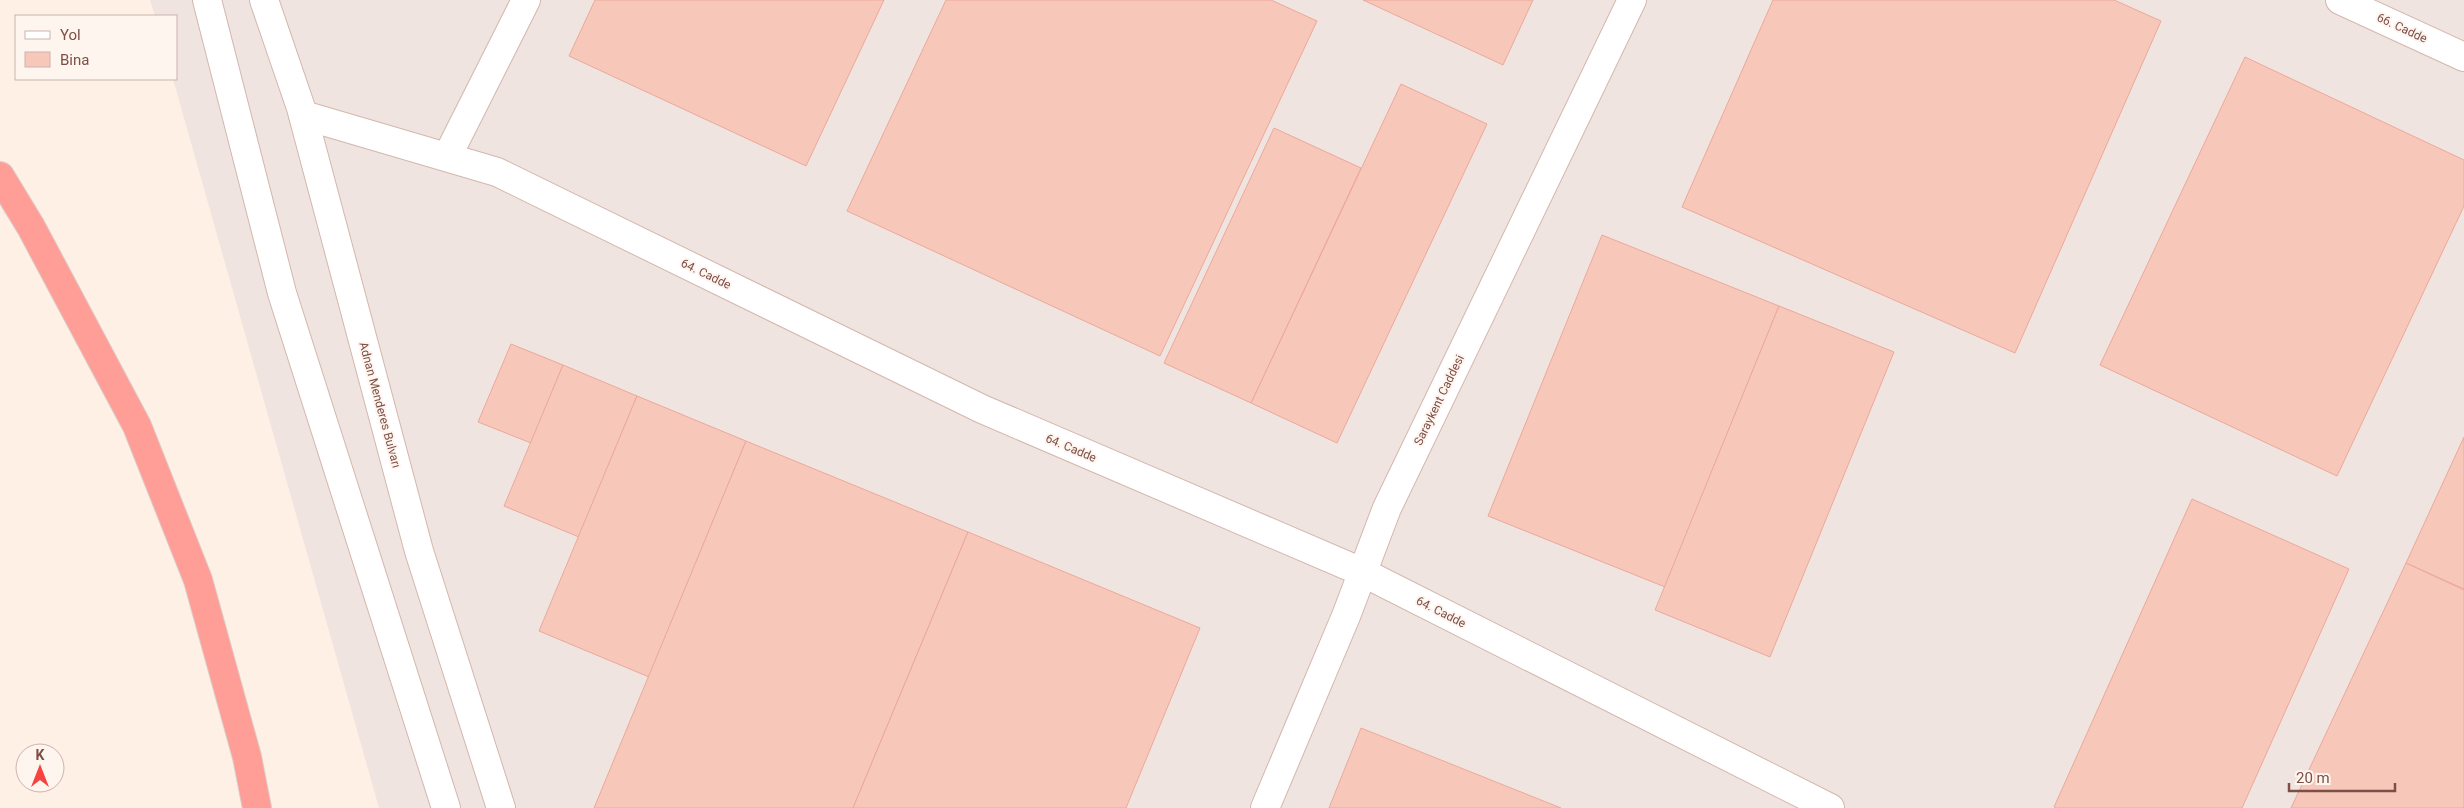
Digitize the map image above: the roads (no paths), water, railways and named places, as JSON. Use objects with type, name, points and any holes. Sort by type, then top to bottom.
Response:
[{"type":"highway","points":[[0,176],[31,226],[137,426],[198,580],[247,756],[256,808]]},
{"type":"street","points":[[207,0],[282,293],[446,808]]},
{"type":"street","name":"Adnan Menderes Bulvarı","points":[[264,0],[303,116],[419,551],[502,808]]},
{"type":"street","points":[[447,157],[526,0]]},
{"type":"street","name":"Saraykent Caddesi","points":[[1266,808],[1346,616],[1387,508],[1632,0]]},
{"type":"street","name":"66. Cadde","points":[[2340,0],[2464,57]]},
{"type":"street","name":"64. Cadde","points":[[303,116],[497,172],[982,409],[1362,572],[1830,808]]}]
